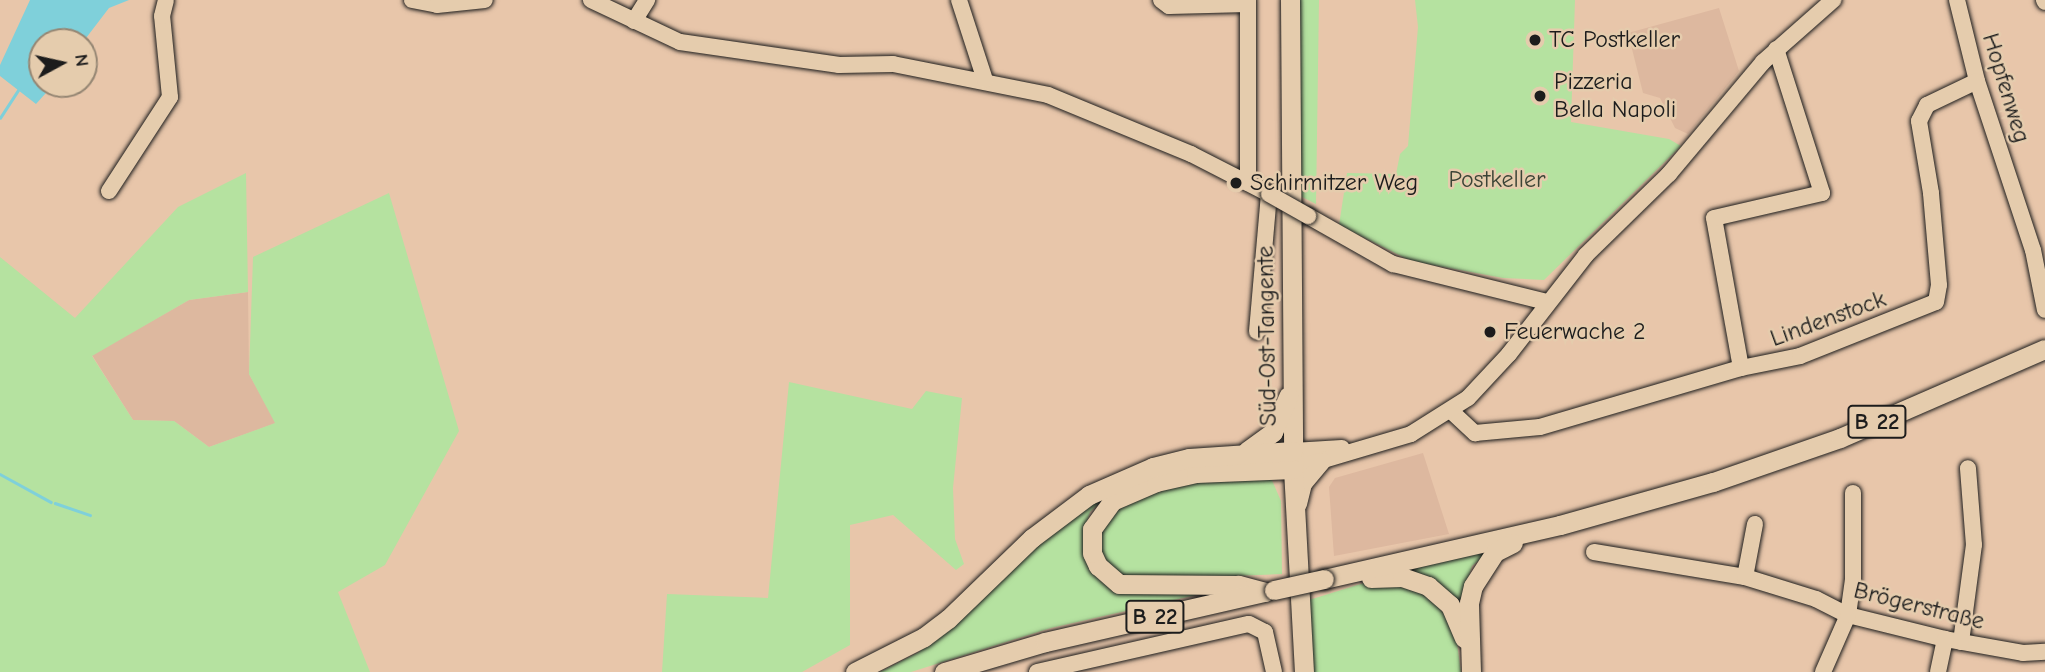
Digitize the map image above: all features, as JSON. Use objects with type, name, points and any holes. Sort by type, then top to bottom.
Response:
[{"type":"main road","name":"Süd-Ost-Tangente","points":[[1290,0],[1293,460],[1304,672]]},
{"type":"main road","name":"B 22","points":[[944,672],[1045,642],[1560,525],[1713,482],[1840,438],[2041,351]]},
{"type":"main road","points":[[1246,452],[1273,432],[1292,385]]},
{"type":"main road","points":[[857,671],[924,637],[948,619],[1032,538],[1089,495],[1153,467],[1246,452],[1293,460]]},
{"type":"main road","points":[[1270,591],[1238,585],[1119,584],[1098,566],[1092,553],[1091,529],[1112,501],[1156,482],[1196,473],[1293,460]]},
{"type":"main road","name":"B 22","points":[[1471,666],[1469,603],[1482,567],[1495,552],[1560,525]]},
{"type":"main road","name":"B 22","points":[[1331,578],[1402,577],[1428,586],[1450,605],[1471,666]]},
{"type":"street","points":[[412,0],[457,4],[485,0]]},
{"type":"street","points":[[591,0],[680,42],[839,65],[893,64],[985,80],[1080,106],[1248,183],[1393,264],[1547,302]]},
{"type":"street","points":[[634,21],[647,0]]},
{"type":"street","points":[[959,0],[985,80]]},
{"type":"street","points":[[1161,0],[1169,6],[1248,2],[1248,183]]},
{"type":"street","points":[[1293,460],[1324,460],[1379,444],[1451,411],[1490,376],[1586,255],[1669,174],[1776,49],[1833,0]]},
{"type":"street","name":"Hopfenweg","points":[[1957,0],[1977,80],[2033,250],[2045,310]]},
{"type":"street","points":[[109,191],[170,97],[165,1]]},
{"type":"street","points":[[1741,368],[1714,218],[1822,193],[1776,49]]},
{"type":"street","name":"Lindenstock","points":[[1451,411],[1465,428],[1498,434],[1629,404],[1741,368],[1800,356],[1936,302],[1939,285],[1931,193],[1919,121],[1927,105],[1977,80]]},
{"type":"street","points":[[1257,331],[1269,194]]},
{"type":"street","points":[[1293,460],[1379,444]]},
{"type":"street","points":[[1295,520],[1304,484],[1324,460]]},
{"type":"street","points":[[1938,672],[1953,641],[1974,545],[1968,468]]},
{"type":"street","points":[[1823,672],[1848,615],[1853,580],[1853,493]]},
{"type":"street","points":[[1745,577],[1755,524]]},
{"type":"street","name":"Brögerstraße","points":[[1594,552],[1745,577],[1816,599],[1848,615],[1953,641],[2045,652]]},
{"type":"street","points":[[1037,672],[1249,624],[1265,632],[1274,672]]},
{"type":"shaded area","points":[[1719,8],[1739,71],[1688,134],[1675,128],[1660,98],[1643,93],[1628,33]]},
{"type":"shaded area","points":[[248,292],[249,374],[276,423],[209,447],[174,421],[133,420],[92,355],[189,300]]},
{"type":"shaded area","points":[[1423,453],[1449,534],[1334,556],[1329,487],[1335,478]]},
{"type":"green space","points":[[1297,0],[1319,0],[1316,204],[1298,195]]},
{"type":"green space","name":"Postkeller","points":[[1415,0],[1575,0],[1571,122],[1669,139],[1681,146],[1544,280],[1503,278],[1411,261],[1339,225],[1347,173],[1396,174],[1400,154],[1408,146],[1418,27]]},
{"type":"green space","points":[[246,173],[248,292],[189,300],[92,356],[133,420],[174,421],[209,447],[275,423],[249,374],[253,257],[389,193],[459,431],[385,565],[338,592],[370,672],[0,672],[0,257],[75,318],[178,207]]},
{"type":"green space","points":[[789,382],[912,409],[926,391],[962,398],[953,488],[955,539],[964,564],[956,570],[893,515],[850,525],[850,645],[802,672],[662,672],[667,594],[768,598]]},
{"type":"green space","points":[[1271,478],[1281,501],[1282,574],[1125,580],[1107,570],[1095,533],[1101,518],[1165,483]]},
{"type":"green space","points":[[1105,498],[1090,512],[1084,531],[1101,578],[1227,588],[1051,628],[911,672],[880,672],[919,652],[1070,513]]},
{"type":"green space","points":[[1499,544],[1472,566],[1464,592],[1462,621],[1393,570]]},
{"type":"green space","points":[[1367,582],[1408,583],[1443,607],[1457,643],[1461,672],[1308,672],[1309,600]]},
{"type":"water","points":[[30,0],[129,0],[109,8],[94,28],[28,28],[28,98],[0,76],[0,65]]},
{"type":"water","points":[[28,98],[41,98],[36,104]]},
{"type":"waterway","points":[[0,118],[19,89]]},
{"type":"waterway","points":[[0,474],[51,502]]},
{"type":"waterway","points":[[55,503],[90,515]]},
{"type":"place","name":"TC Postkeller","points":[[1535,40]]},
{"type":"place","name":"Pizzeria Bella Napoli","points":[[1540,96]]},
{"type":"place","name":"Schirmitzer Weg","points":[[1236,183]]},
{"type":"place","name":"Feuerwache 2","points":[[1490,332]]}]
